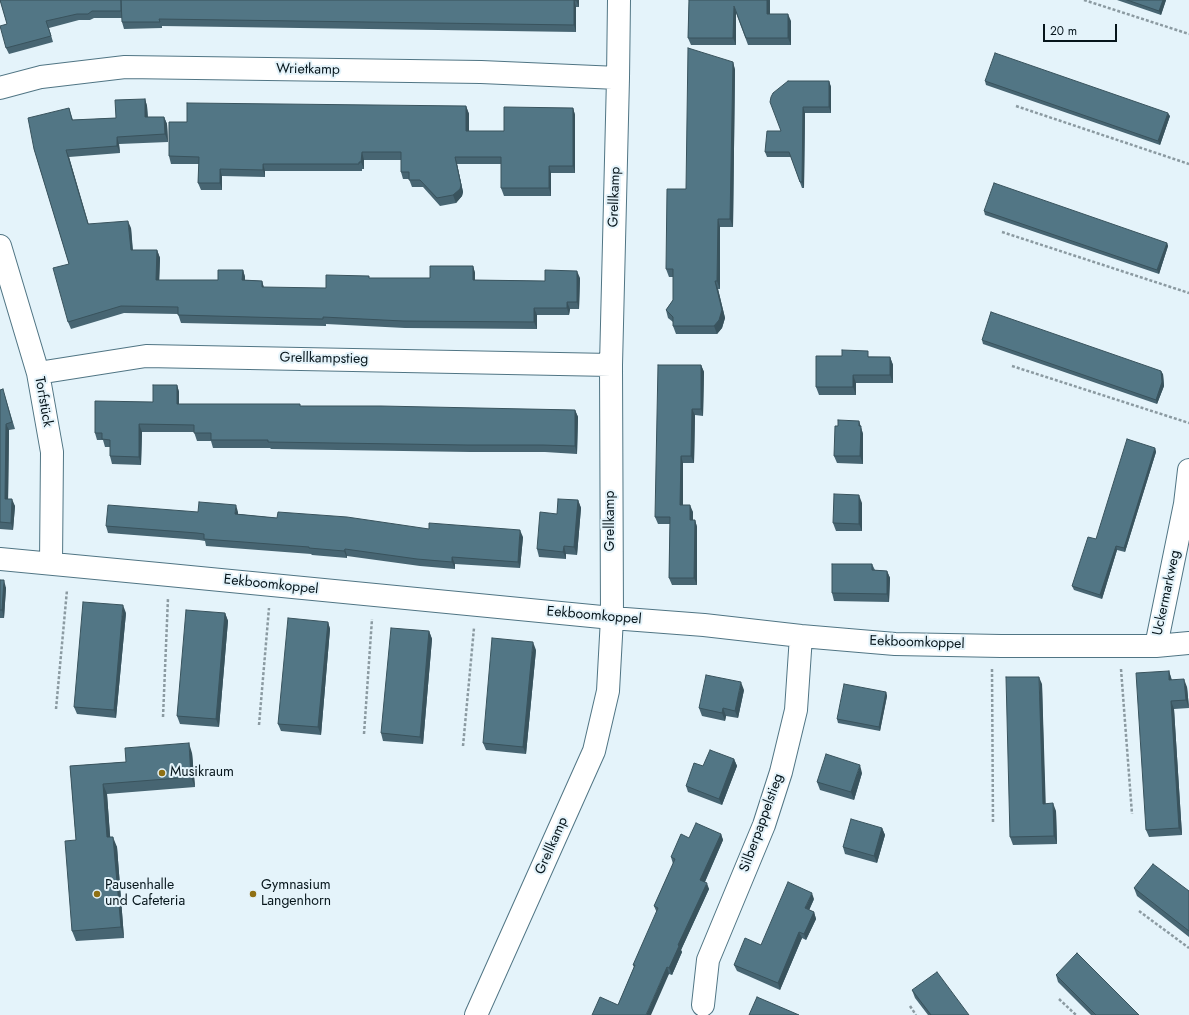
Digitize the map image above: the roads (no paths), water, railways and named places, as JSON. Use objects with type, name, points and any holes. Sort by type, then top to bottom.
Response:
[{"type":"street","name":"Grellkamp","points":[[476,1015],[594,751],[608,691],[612,618],[611,365],[619,0]]},
{"type":"street","name":"Wrietkamp","points":[[0,88],[41,77],[125,67],[481,72],[618,78]]},
{"type":"street","name":"Torfstück","points":[[0,246],[38,373],[52,452],[60,564]]},
{"type":"street","name":"Grellkampstieg","points":[[38,373],[146,356],[611,365]]},
{"type":"street","name":"Uckermarkweg","points":[[1156,646],[1185,504],[1189,470]]},
{"type":"street","name":"Eekboomkoppel","points":[[0,559],[895,644],[1156,646],[1189,643]]},
{"type":"street","name":"Silberpappelstieg","points":[[703,1005],[708,960],[764,825],[781,772],[796,710],[801,636]]},
{"type":"place","name":"Musikraum","points":[[162,773]]},
{"type":"place","name":"Pausenhalle und Cafeteria","points":[[97,894]]},
{"type":"place","name":"Gymnasium Langenhorn","points":[[253,894]]}]
